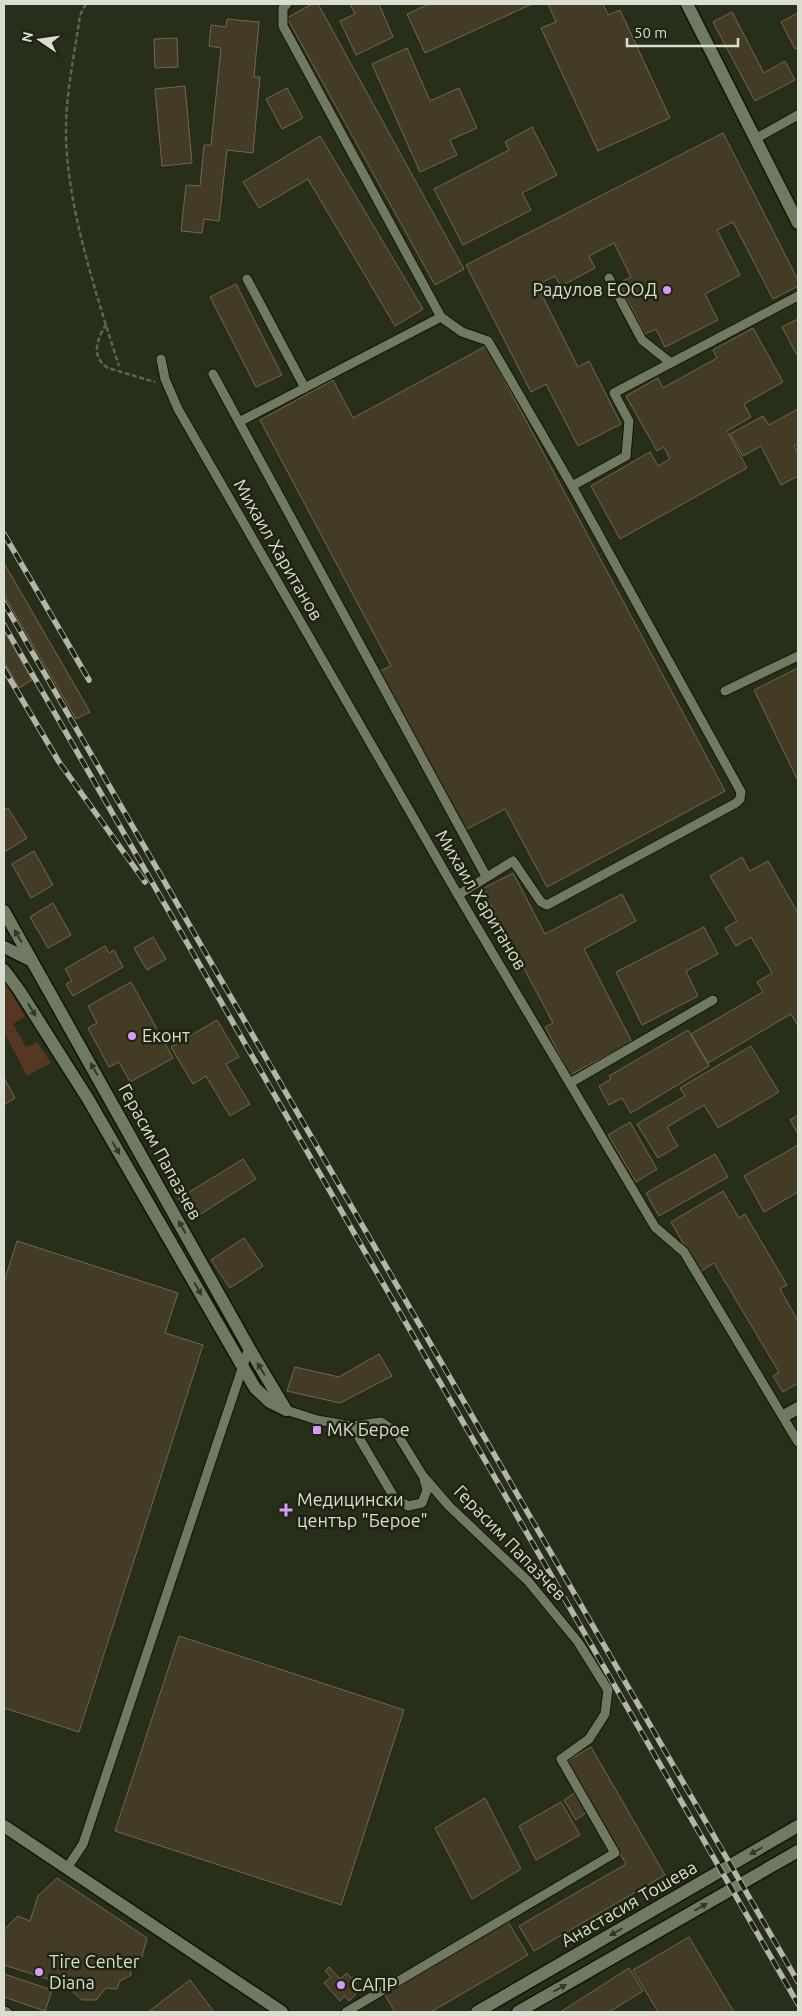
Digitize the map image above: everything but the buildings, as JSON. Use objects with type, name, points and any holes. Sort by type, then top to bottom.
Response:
[{"type":"street","points":[[687,4],[798,223]]},
{"type":"street","name":"Герасим Папазчев","points":[[4,911],[104,1086],[249,1348],[286,1410]]},
{"type":"street","points":[[4,947],[32,961]]},
{"type":"street","name":"Герасим Папазчев","points":[[4,970],[19,990],[88,1099],[242,1364],[254,1388],[270,1402],[286,1410]]},
{"type":"street","points":[[88,1099],[104,1086]]},
{"type":"street","points":[[784,1416],[798,1408]]},
{"type":"street","points":[[4,1826],[282,2012]]},
{"type":"street","name":"Анастасия Тошева","points":[[477,2012],[798,1826]]},
{"type":"street","points":[[518,2012],[798,1851]]},
{"type":"lane","points":[[287,4],[283,8],[283,26],[441,318],[462,332],[488,341],[572,486],[741,792],[740,799],[548,905],[541,902],[513,861],[458,895]]},
{"type":"lane","points":[[755,139],[798,115]]},
{"type":"lane","points":[[609,278],[642,340],[671,363]]},
{"type":"lane","points":[[246,279],[306,388]]},
{"type":"lane","points":[[572,486],[626,456],[629,421],[614,393],[798,296]]},
{"type":"lane","points":[[239,422],[441,318]]},
{"type":"lane","name":"Михаил Хаританов","points":[[161,359],[167,386],[178,410],[458,895],[655,1227],[684,1252],[798,1442]]},
{"type":"lane","points":[[213,374],[486,876]]},
{"type":"lane","points":[[725,691],[798,656]]},
{"type":"lane","points":[[570,1083],[713,1000]]},
{"type":"lane","points":[[67,1868],[83,1844],[242,1364],[249,1348]]},
{"type":"lane","name":"Герасим Папазчев","points":[[286,1410],[317,1420],[352,1426],[381,1422],[396,1432],[423,1476],[461,1518],[528,1581],[578,1642],[608,1690],[604,1714],[589,1739],[561,1759],[615,1853],[346,2012]]},
{"type":"lane","name":"Герасим Папазчев","points":[[352,1426],[394,1497],[408,1506],[422,1503],[426,1490],[423,1476]]},
{"type":"path","points":[[86,4],[80,15],[66,128],[74,200],[119,366]]},
{"type":"path","points":[[106,323],[98,338],[96,350],[102,363],[108,368],[167,386]]},
{"type":"shaded area","points":[[4,980],[25,1016],[13,1024],[26,1047],[37,1042],[51,1063],[27,1076],[4,1032]]},
{"type":"railway","points":[[4,534],[89,680]]},
{"type":"railway","points":[[4,603],[798,1982]]},
{"type":"railway","points":[[4,625],[798,2004]]},
{"type":"railway","points":[[4,669],[59,762],[145,882]]},
{"type":"place","name":"Радулов ЕООД","points":[[667,290]]},
{"type":"place","name":"Еконт","points":[[132,1036]]},
{"type":"place","name":"МК Берое","points":[[317,1430]]},
{"type":"place","name":"Медицински център \"Берое\"","points":[[286,1510]]},
{"type":"place","name":"Tire Center Diana","points":[[39,1972]]},
{"type":"place","name":"САПР","points":[[341,1985]]}]
